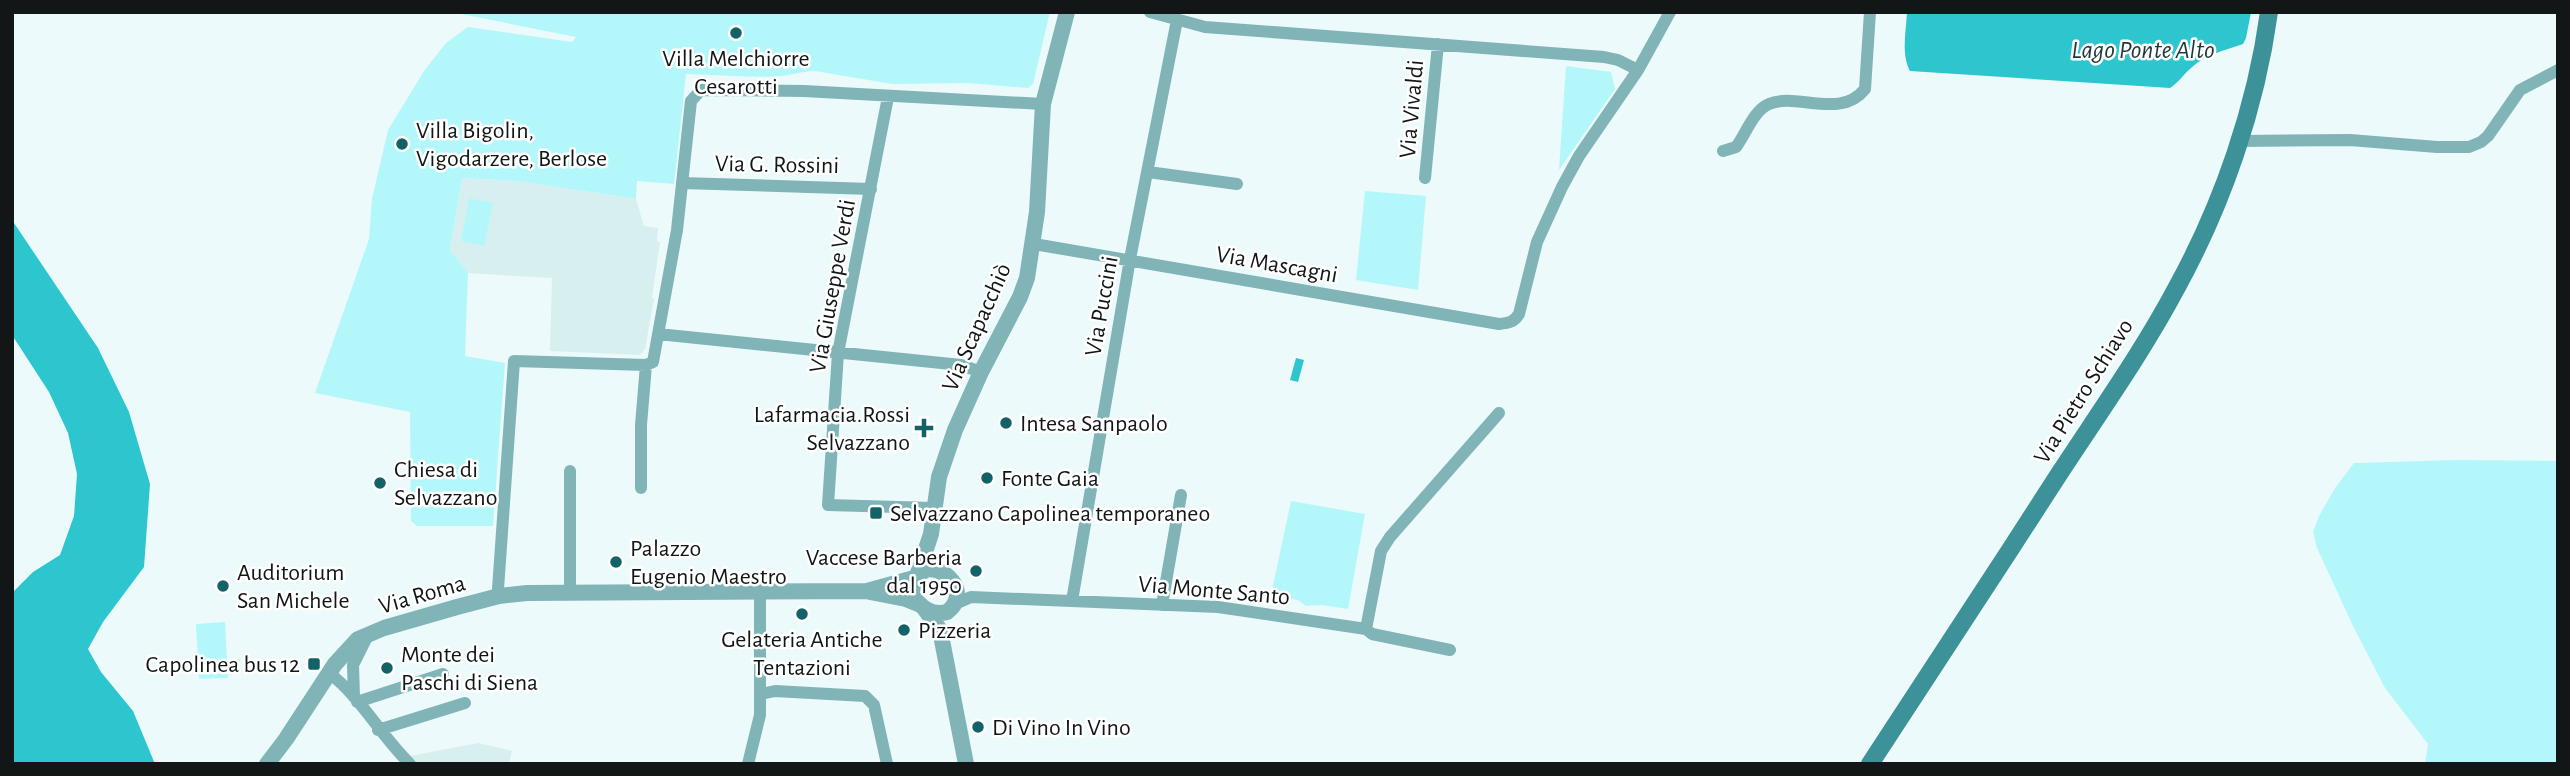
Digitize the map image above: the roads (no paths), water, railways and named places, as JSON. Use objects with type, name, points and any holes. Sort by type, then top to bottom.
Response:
[{"type":"main road","name":"Via Pietro Schiavo","points":[[1870,764],[2178,287],[2218,201],[2239,141],[2259,65],[2269,12]]},
{"type":"street","name":"Via Scapacchiò","points":[[916,576],[931,534],[939,477],[951,441],[981,372],[1020,297],[1034,244],[1043,104],[1067,12]]},
{"type":"street","name":"Via Vivaldi","points":[[1150,12],[1205,27],[1605,57],[1638,70]]},
{"type":"street","points":[[1638,70],[1670,12]]},
{"type":"street","points":[[1723,151],[1736,147],[1759,111],[1768,104],[1832,104],[1858,97],[1865,89],[1870,12]]},
{"type":"street","name":"Via Puccini","points":[[1072,601],[1130,260],[1177,20]]},
{"type":"street","name":"Via Vivaldi","points":[[1426,178],[1438,44]]},
{"type":"street","name":"Via Mascagni","points":[[1034,244],[1499,324],[1511,322],[1519,314],[1537,242],[1562,187],[1579,156],[1638,70]]},
{"type":"street","points":[[2239,141],[2350,140],[2469,147],[2488,136],[2520,90],[2558,70]]},
{"type":"street","points":[[499,596],[514,361],[646,365],[653,362],[682,183],[691,101],[701,90],[804,91],[1043,104]]},
{"type":"street","name":"Via Giuseppe Verdi","points":[[888,97],[838,353],[828,505],[933,509]]},
{"type":"street","points":[[1148,173],[1237,184]]},
{"type":"street","name":"Via G. Rossini","points":[[682,183],[871,189]]},
{"type":"street","points":[[658,334],[961,365],[981,372]]},
{"type":"street","points":[[641,488],[641,425],[646,365]]},
{"type":"street","points":[[1366,629],[1381,551],[1390,537],[1499,413]]},
{"type":"street","points":[[570,471],[570,593]]},
{"type":"street","points":[[1161,605],[1181,495]]},
{"type":"street","name":"Via Scapacchiò","points":[[931,534],[943,573]]},
{"type":"street","points":[[959,599],[943,573],[928,569],[916,576],[912,594],[940,630],[966,764]]},
{"type":"street","name":"Via Roma","points":[[867,591],[916,576]]},
{"type":"street","name":"Via Roma","points":[[267,764],[341,656],[358,639],[369,633],[499,596],[527,593],[867,591],[906,599],[923,606]]},
{"type":"street","points":[[748,764],[759,725],[760,592]]},
{"type":"street","points":[[923,606],[936,614],[959,599]]},
{"type":"street","points":[[940,630],[959,599]]},
{"type":"street","name":"Via Monte Santo","points":[[959,599],[1217,607],[1366,629],[1372,635],[1450,650]]},
{"type":"street","points":[[355,700],[352,679],[354,664],[369,633]]},
{"type":"street","points":[[341,656],[352,679]]},
{"type":"street","points":[[329,673],[410,764]]},
{"type":"street","points":[[355,700],[443,674]]},
{"type":"street","points":[[761,694],[775,691],[865,696],[874,705],[887,764]]},
{"type":"street","points":[[378,730],[465,703]]},
{"type":"water","name":"Lago Ponte Alto","points":[[1907,12],[2251,12],[2243,44],[2203,59],[2170,88],[1910,71],[1905,50]]},
{"type":"water","points":[[12,220],[98,348],[129,412],[150,484],[144,567],[103,622],[88,649],[101,672],[133,711],[155,764],[12,764],[12,593],[33,572],[60,555],[74,516],[77,474],[68,433],[49,392],[12,335]]},
{"type":"water","points":[[1296,358],[1304,360],[1298,382],[1290,380]]},
{"type":"place","name":"Villa Melchiorre Cesarotti","points":[[736,33]]},
{"type":"place","name":"Villa Bigolin, Vigodarzere, Berlose","points":[[402,144]]},
{"type":"place","name":"Intesa Sanpaolo","points":[[1006,423]]},
{"type":"place","name":"Lafarmacia.Rossi Selvazzano","points":[[924,428]]},
{"type":"place","name":"Fonte Gaia","points":[[987,478]]},
{"type":"place","name":"Chiesa di Selvazzano","points":[[380,483]]},
{"type":"place","name":"Selvazzano Capolinea temporaneo","points":[[876,513]]},
{"type":"place","name":"Palazzo Eugenio Maestro","points":[[616,562]]},
{"type":"place","name":"Vaccese Barberia dal 1950","points":[[976,571]]},
{"type":"place","name":"Auditorium San Michele","points":[[223,586]]},
{"type":"place","name":"Gelateria Antiche Tentazioni","points":[[802,614]]},
{"type":"place","name":"Pizzeria","points":[[904,630]]},
{"type":"place","name":"Capolinea bus 12","points":[[314,664]]},
{"type":"place","name":"Monte dei Paschi di Siena","points":[[387,668]]},
{"type":"place","name":"Di Vino In Vino","points":[[978,727]]}]
